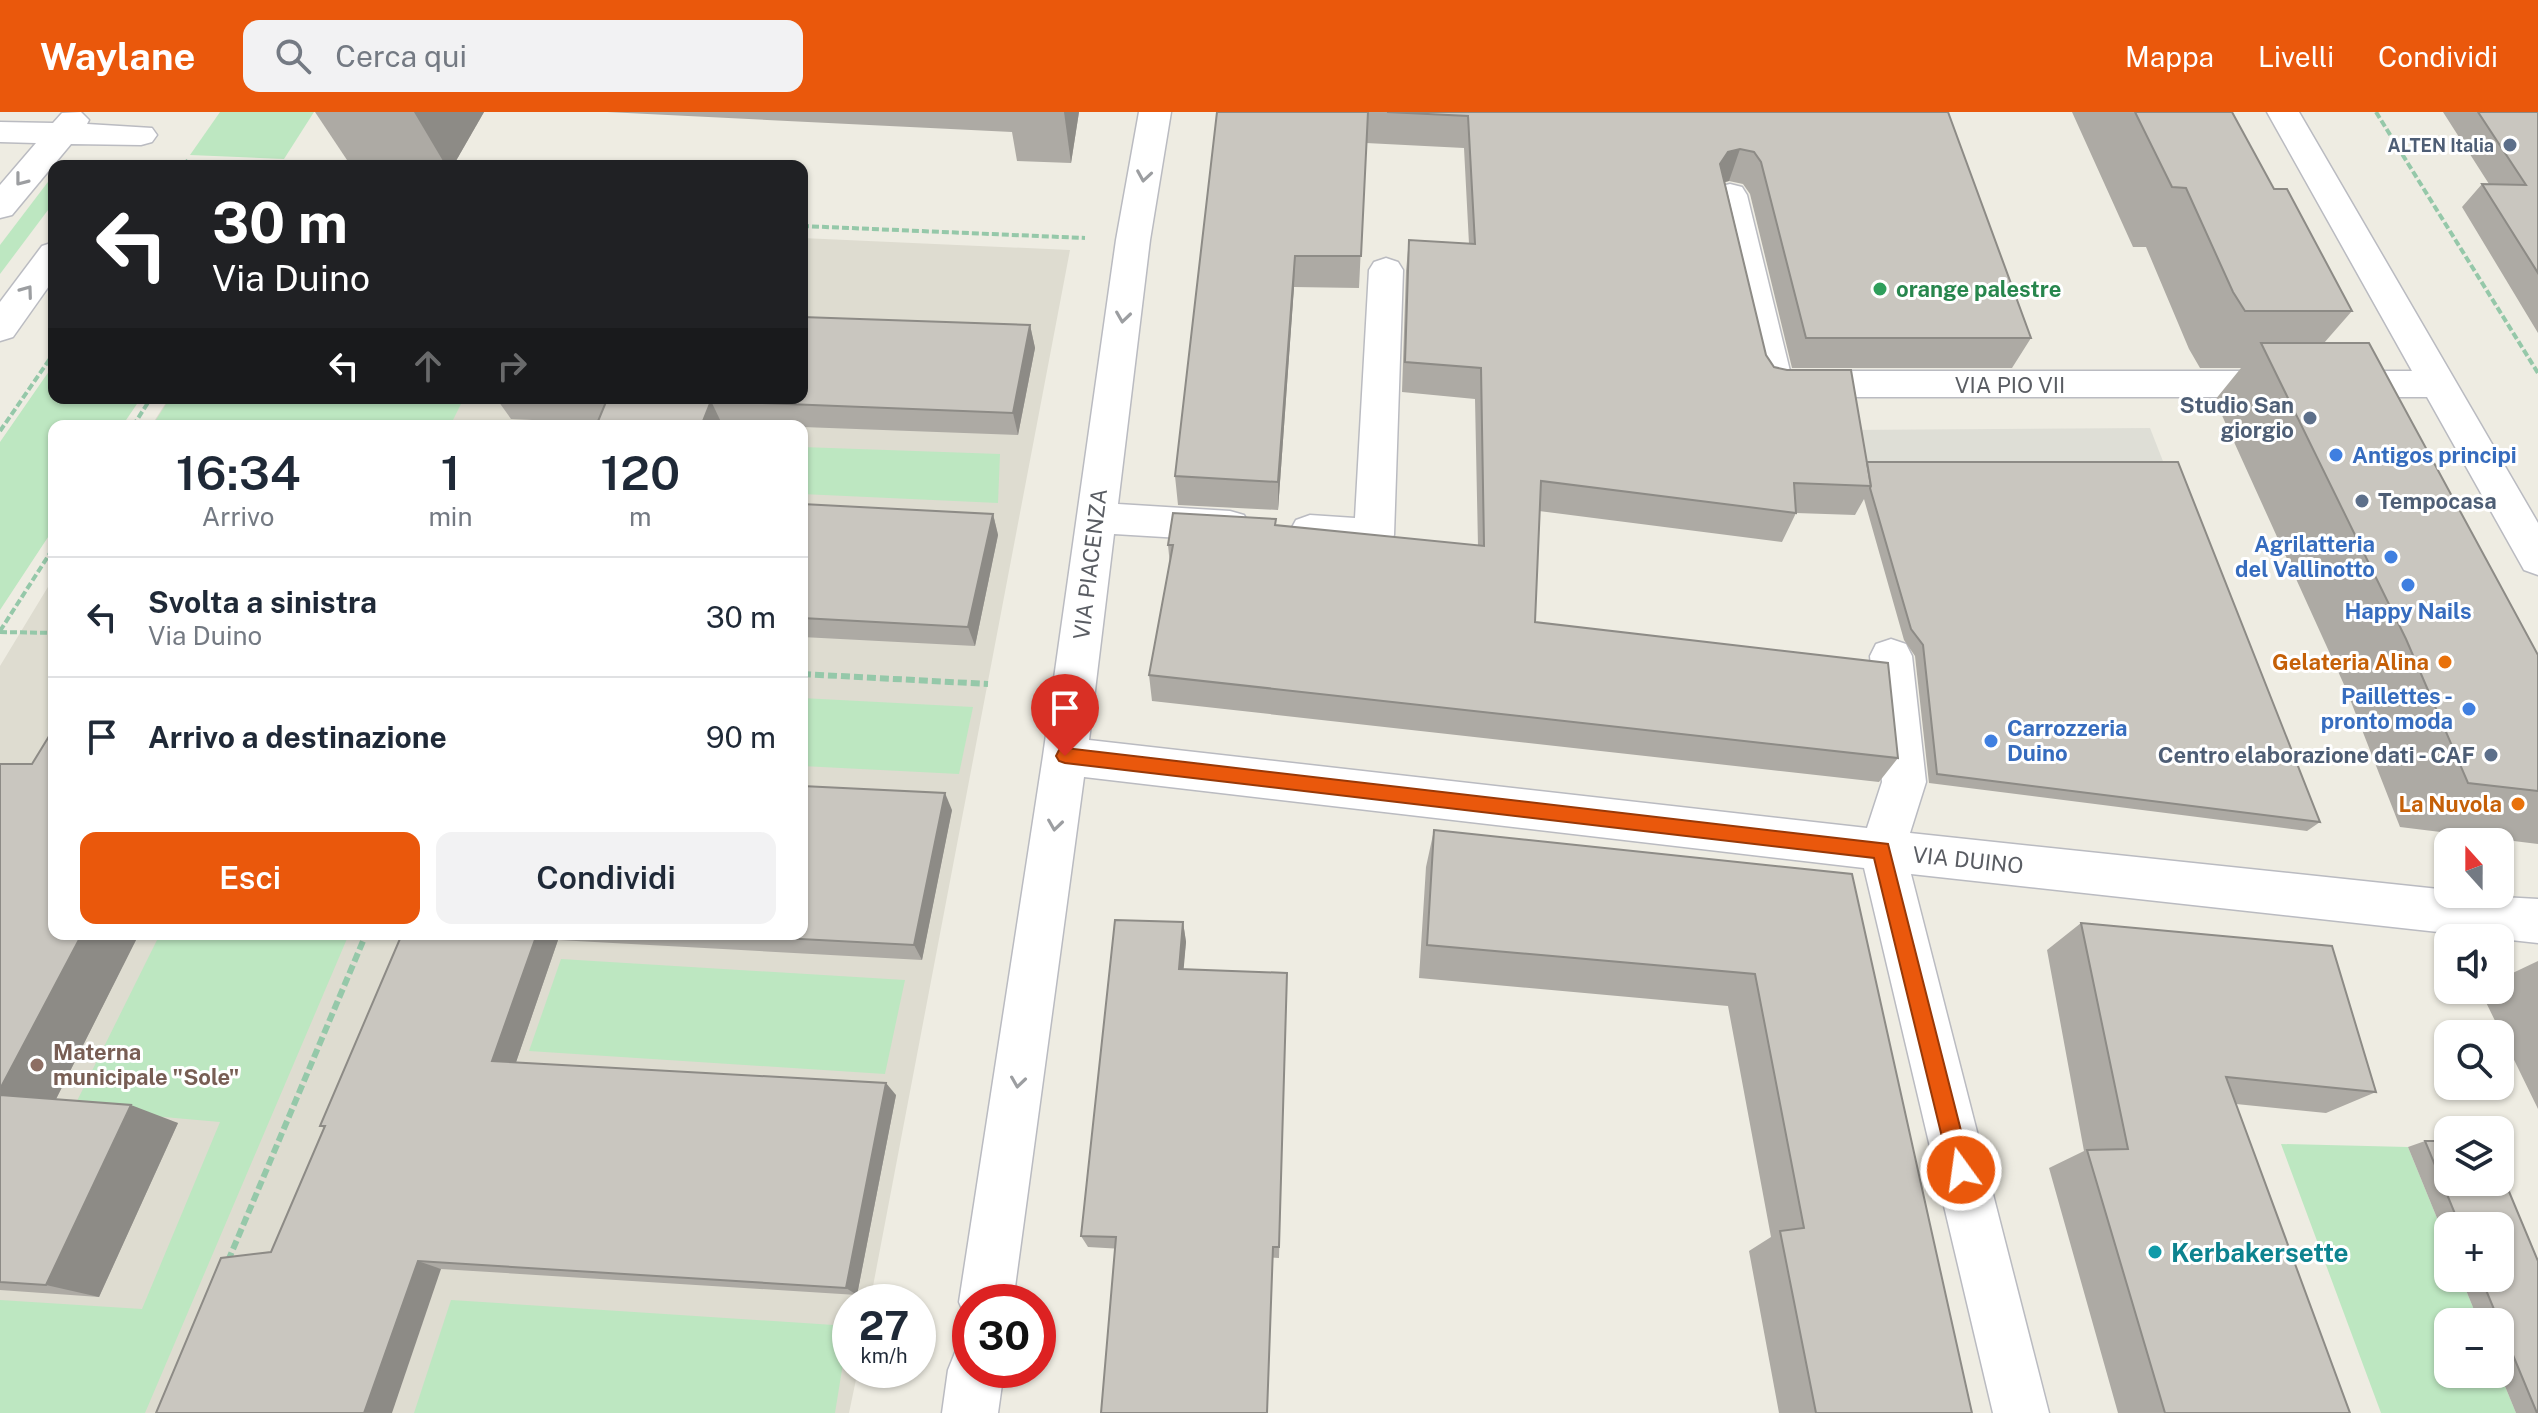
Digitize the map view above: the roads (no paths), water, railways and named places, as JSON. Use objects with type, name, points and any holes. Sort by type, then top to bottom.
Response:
[{"type":"street","name":"VIA PIACENZA","points":[[989,1284],[1065,756],[1133,240],[1155,112]]},
{"type":"street","points":[[2283,112],[2538,559]]},
{"type":"street","points":[[0,132],[71,123],[149,124]]},
{"type":"street","points":[[0,207],[71,123]]},
{"type":"street","points":[[122,160],[149,124]]},
{"type":"street","name":"VIA PIO VII","points":[[1730,195],[1775,384],[2439,384]]},
{"type":"street","points":[[0,328],[48,262]]},
{"type":"street","points":[[1096,518],[1374,535],[1386,270]]},
{"type":"street","points":[[1891,656],[1904,782],[1882,850],[2021,1413]]},
{"type":"street","name":"VIA DUINO","points":[[1065,756],[1882,850],[2538,921]]},
{"type":"street","points":[[970,1413],[973,1388]]},
{"type":"place","name":"ALTEN Italia","points":[[2510,145]]},
{"type":"place","name":"orange palestre","points":[[1880,289]]},
{"type":"place","name":"Studio San giorgio","points":[[2310,418]]},
{"type":"place","name":"Antigos principi","points":[[2336,455]]},
{"type":"place","name":"Tempocasa","points":[[2362,501]]},
{"type":"place","name":"Agrilatteria del Vallinotto","points":[[2391,557]]},
{"type":"place","name":"Happy Nails","points":[[2408,585]]},
{"type":"place","name":"Gelateria Alina","points":[[2445,662]]},
{"type":"place","name":"Paillettes - pronto moda","points":[[2469,709]]},
{"type":"place","name":"Carrozzeria Duino","points":[[1991,741]]},
{"type":"place","name":"Centro elaborazione dati - CAF","points":[[2491,755]]},
{"type":"place","name":"La Nuvola","points":[[2518,804]]},
{"type":"place","name":"Materna municipale \"Sole\"","points":[[37,1065]]},
{"type":"place","name":"Kerbakersette","points":[[2155,1252]]}]
